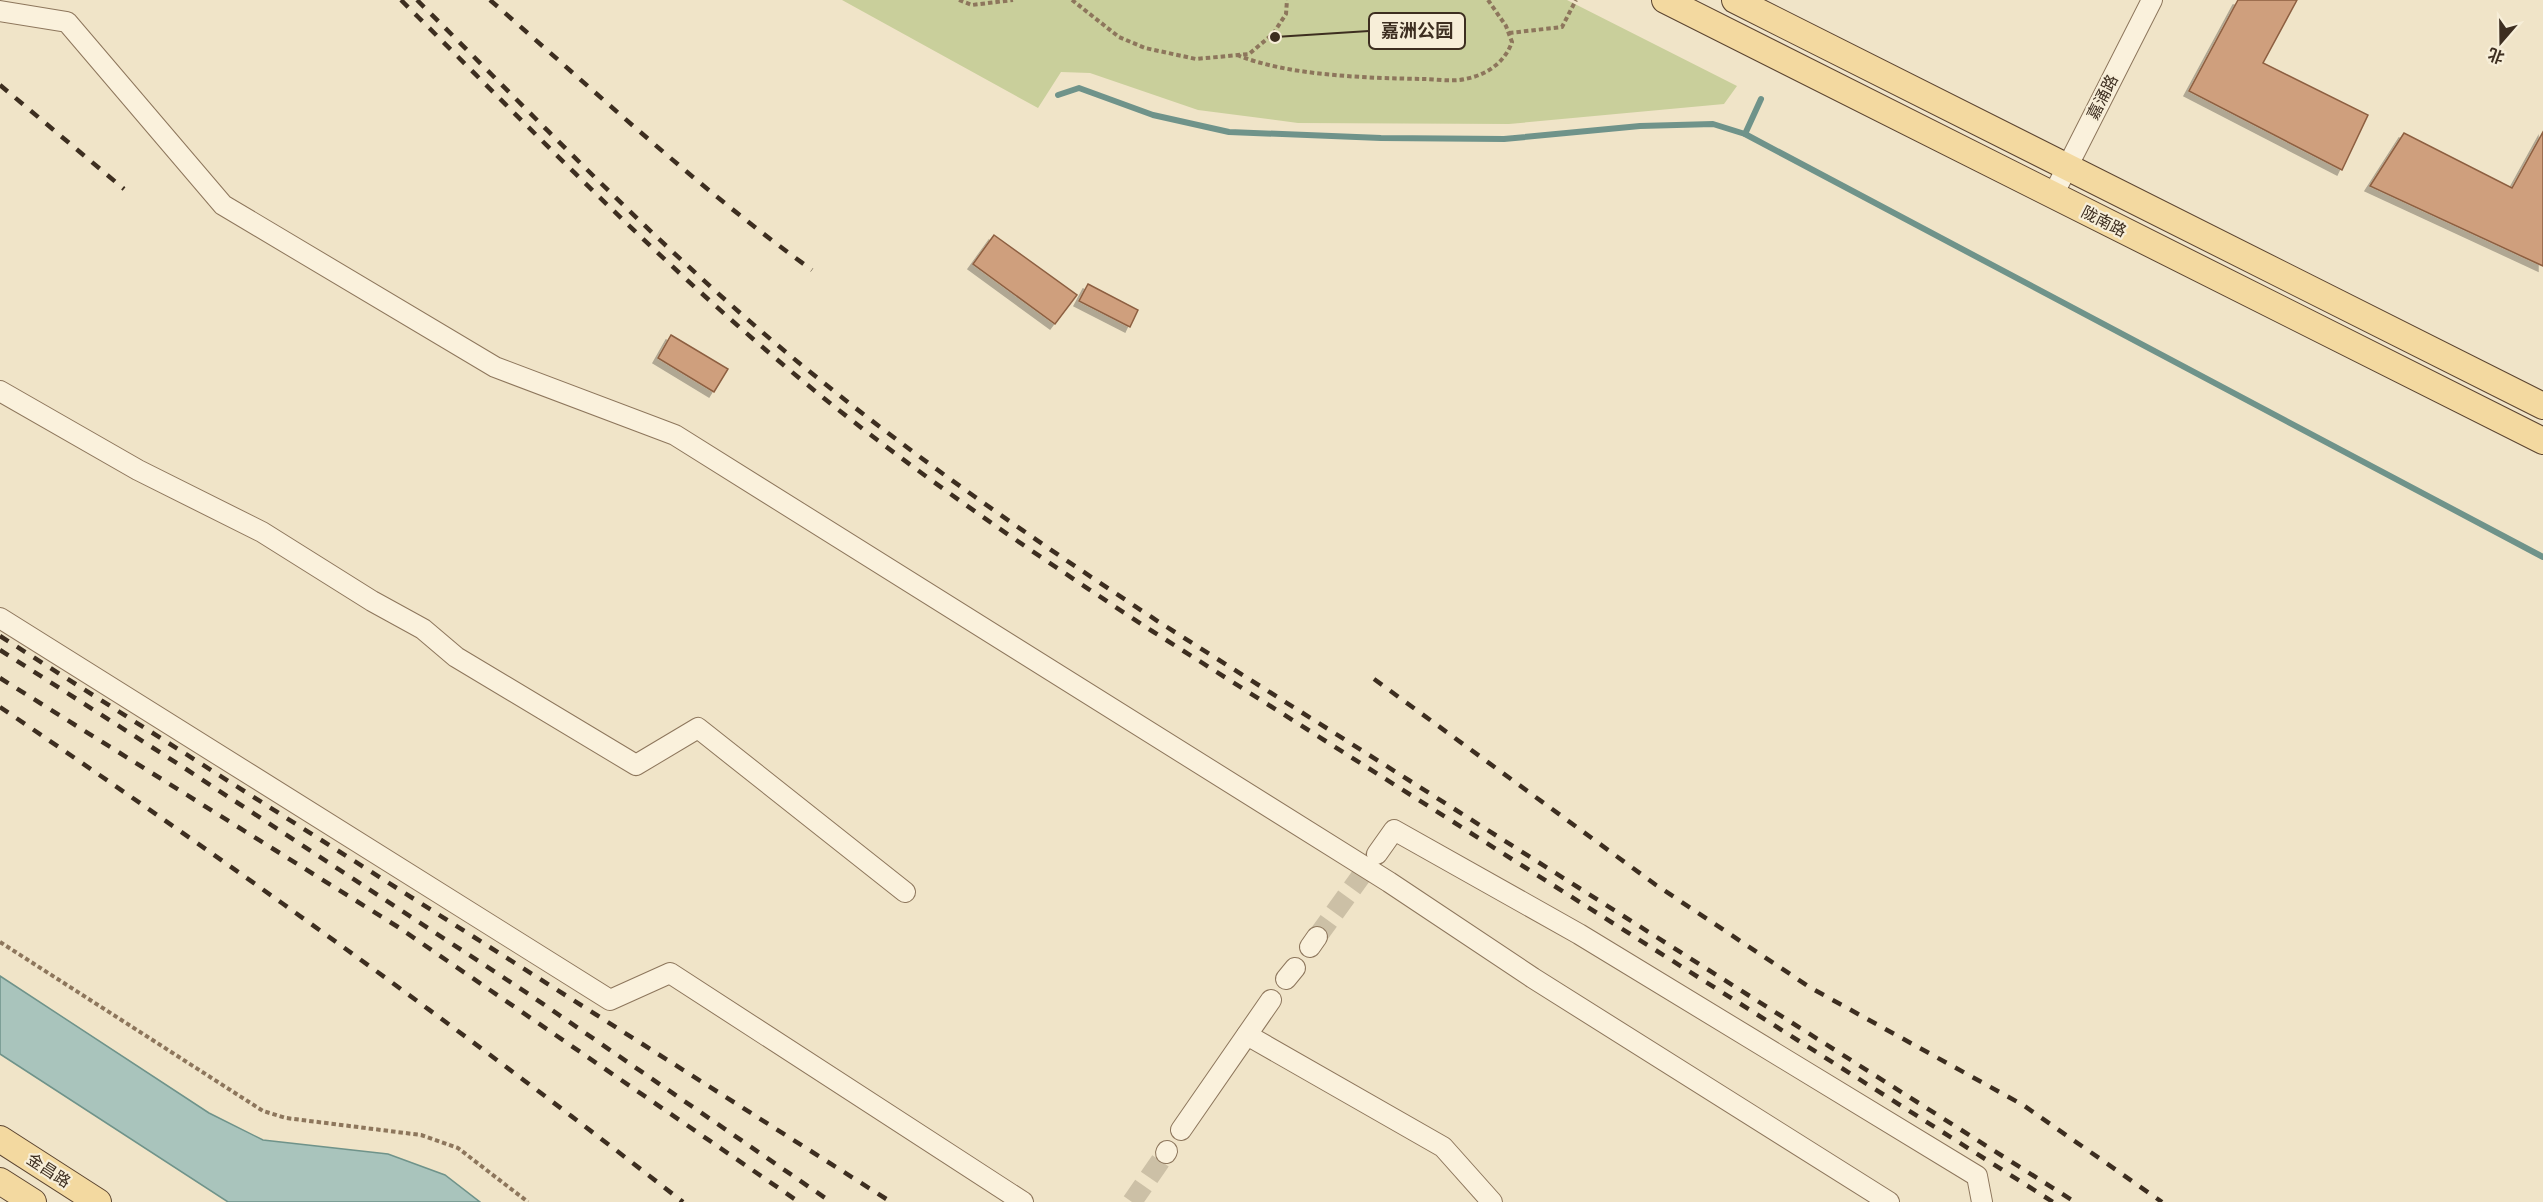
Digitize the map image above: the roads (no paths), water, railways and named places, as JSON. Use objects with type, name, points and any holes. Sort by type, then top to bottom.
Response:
[{"type":"main road","name":"陇南路","points":[[1665,0],[2543,441]]},
{"type":"main road","name":"陇南路","points":[[1735,0],[2543,406]]},
{"type":"main road","name":"金昌路","points":[[0,1139],[98,1202]]},
{"type":"main road","points":[[0,1181],[33,1202]]},
{"type":"street","name":"嘉涌路","points":[[2052,195],[2152,0]]},
{"type":"street","points":[[0,11],[67,22],[223,205],[495,367],[675,435],[1389,882],[1533,978],[1889,1202]]},
{"type":"street","points":[[0,391],[138,470],[262,532],[372,601],[423,629],[456,657],[636,765],[698,729],[905,892]]},
{"type":"street","points":[[0,618],[610,1000],[670,973],[1023,1202]]},
{"type":"street","points":[[1377,855],[1394,830],[1579,934],[1977,1176],[1982,1202]]},
{"type":"street","points":[[1181,1130],[1271,1000]]},
{"type":"street","points":[[1247,1035],[1443,1147],[1492,1202]]},
{"type":"water","points":[[0,976],[209,1113],[263,1140],[388,1154],[445,1175],[480,1202],[228,1202],[0,1054]]},
{"type":"waterway","points":[[1058,95],[1079,88],[1153,115],[1229,132],[1381,138],[1504,139],[1640,126],[1713,124],[1745,134]]},
{"type":"waterway","points":[[1761,99],[1745,134],[2543,557]]},
{"type":"tunnel","points":[[1317,937],[1377,854]]},
{"type":"tunnel","points":[[1132,1202],[1166,1153]]},
{"type":"railway","points":[[401,0],[587,185],[730,319],[824,399],[915,468],[1009,535],[1152,631],[2053,1202]]},
{"type":"railway","points":[[417,0],[598,181],[738,311],[877,425],[969,493],[1159,622],[2075,1202]]},
{"type":"railway","points":[[490,0],[688,173],[812,270]]},
{"type":"railway","points":[[0,85],[124,189]]},
{"type":"railway","points":[[0,636],[891,1202]]},
{"type":"railway","points":[[0,650],[530,995],[831,1202]]},
{"type":"railway","points":[[0,678],[398,927],[799,1202]]},
{"type":"railway","points":[[1374,679],[1656,885],[1811,988],[2023,1105],[2162,1202]]},
{"type":"railway","points":[[0,707],[346,949],[683,1202]]},
{"type":"place","name":"嘉洲公园","points":[[1275,37]]}]
